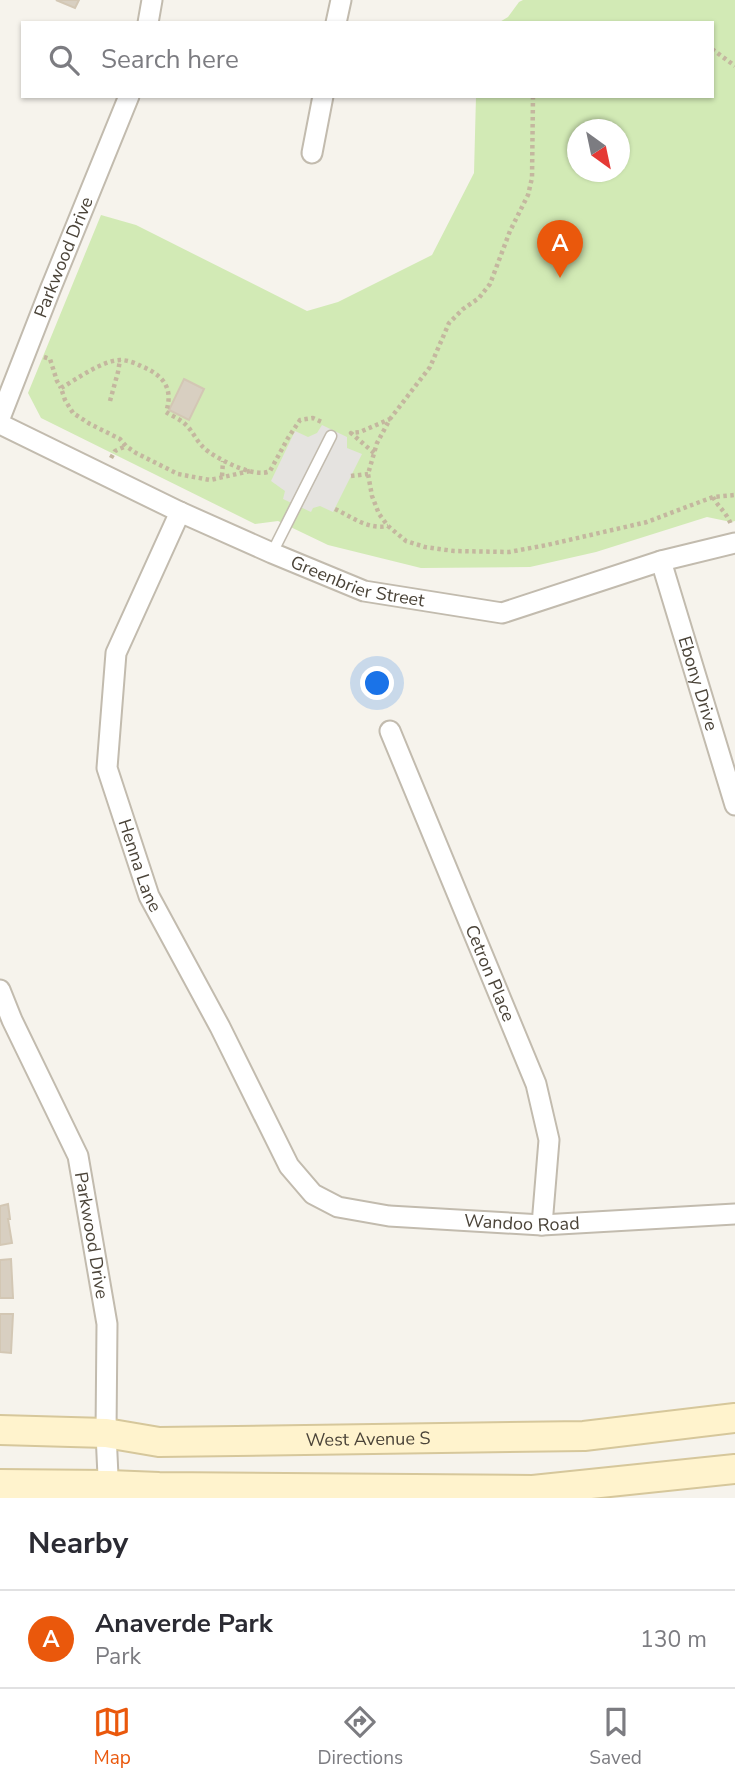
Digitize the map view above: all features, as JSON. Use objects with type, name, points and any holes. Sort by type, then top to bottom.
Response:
[{"type":"street","points":[[148,21],[152,0]]},
{"type":"street","points":[[337,21],[341,0]]},
{"type":"street","name":"Parkwood Drive","points":[[0,418],[128,98]]},
{"type":"street","points":[[312,153],[323,98]]},
{"type":"street","name":"Greenbrier Street","points":[[0,424],[180,512],[364,591],[502,613],[733,536]]},
{"type":"street","name":"Henna Lane","points":[[180,512],[116,653],[107,768],[149,896],[220,1027],[289,1166],[313,1194]]},
{"type":"street","name":"Ebony Drive","points":[[661,561],[735,805]]},
{"type":"street","name":"Cetron Place","points":[[390,731],[536,1084],[549,1140],[542,1225]]},
{"type":"street","name":"Parkwood Drive","points":[[0,990],[6,1023],[78,1156],[107,1324],[106,1433],[109,1491]]},
{"type":"street","name":"Wandoo Road","points":[[313,1194],[338,1208],[389,1216],[542,1225],[735,1214]]},
{"type":"street","name":"West Avenue S","points":[[0,1430],[106,1433],[159,1442],[584,1436],[735,1418]]},
{"type":"street","points":[[0,1484],[109,1491],[173,1488],[533,1490],[735,1469]]},
{"type":"lane","points":[[272,553],[331,436]]},
{"type":"path","points":[[714,50],[735,66]]},
{"type":"path","points":[[533,98],[532,178],[528,195],[510,231],[490,284],[479,298],[449,323],[430,367],[390,419],[377,443],[368,474],[379,514],[388,526],[406,541],[425,547],[454,551],[509,552],[646,522],[713,497],[735,495]]},
{"type":"path","points":[[27,349],[50,359],[57,382],[74,413],[120,439],[136,453],[178,474],[210,480],[250,471]]},
{"type":"path","points":[[61,388],[94,369],[120,360],[153,370],[163,378],[168,392],[166,412],[186,425],[203,447],[223,461],[264,473],[270,471],[300,420],[313,418],[325,423]]},
{"type":"path","points":[[110,401],[120,360]]},
{"type":"path","points":[[344,431],[360,432],[390,419]]},
{"type":"path","points":[[351,433],[374,453]]},
{"type":"path","points":[[222,477],[223,461]]},
{"type":"path","points":[[351,477],[368,474]]},
{"type":"path","points":[[713,497],[729,517],[733,536]]},
{"type":"path","points":[[335,509],[369,526],[388,526]]},
{"type":"green space","points":[[523,0],[735,0],[735,521],[707,517],[596,552],[530,567],[421,568],[328,545],[278,521],[255,524],[41,418],[28,393],[101,215],[136,225],[307,311],[338,302],[432,255],[474,173],[476,98],[714,98],[714,21],[501,21]]},
{"type":"shaded area","points":[[322,425],[347,437],[347,448],[362,454],[333,512],[320,506],[313,508],[311,512],[283,499],[285,491],[271,481],[295,431],[308,437],[317,433]]},
{"type":"building","points":[[56,0],[79,0],[75,8]]},
{"type":"building","points":[[184,379],[204,389],[189,420],[169,410]]},
{"type":"building","points":[[8,1204],[12,1243],[0,1245],[0,1206]]},
{"type":"building","points":[[11,1259],[13,1298],[0,1298],[0,1260]]},
{"type":"building","points":[[0,1314],[13,1314],[11,1353],[0,1352]]},
{"type":"place","name":"Anaverde Park","points":[[560,278]]}]
